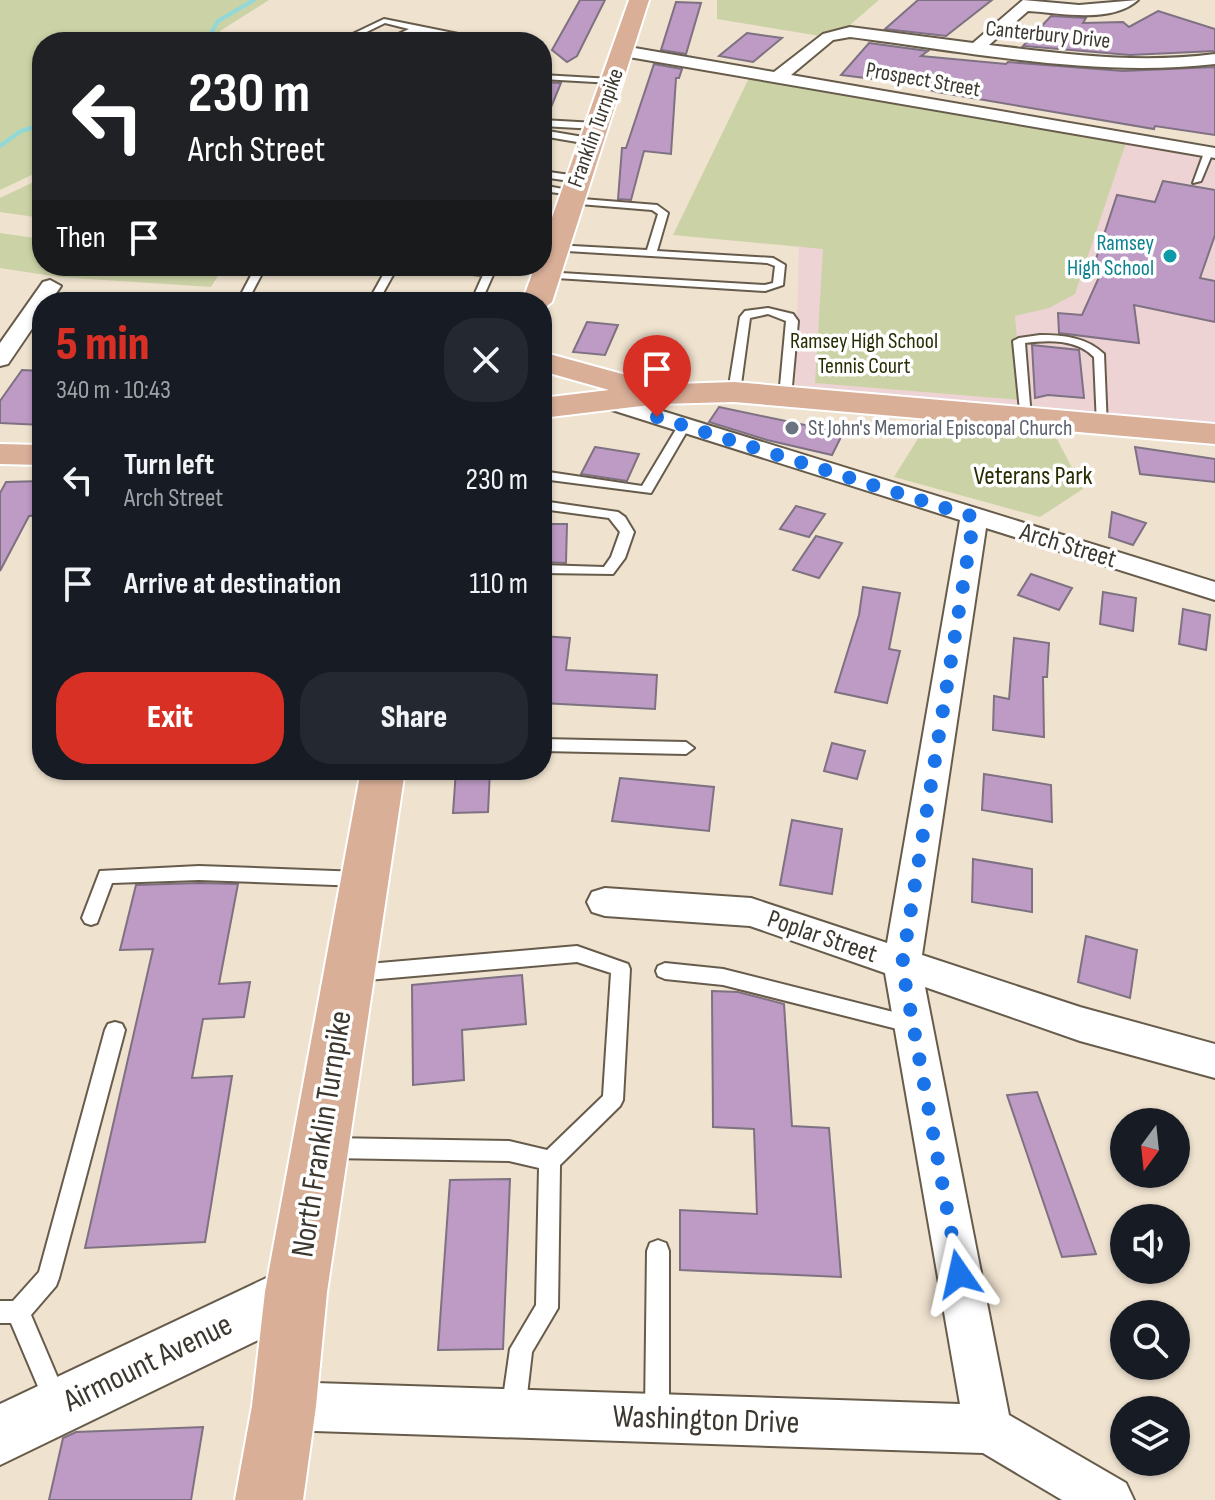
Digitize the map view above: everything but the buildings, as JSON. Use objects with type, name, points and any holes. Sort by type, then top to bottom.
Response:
[{"type":"main road","name":"Franklin Turnpike","points":[[552,247],[639,0]]},
{"type":"main road","points":[[552,364],[658,394]]},
{"type":"main road","points":[[552,406],[658,394],[734,392],[1215,434]]},
{"type":"main road","points":[[0,454],[32,455]]},
{"type":"main road","name":"North Franklin Turnpike","points":[[269,1500],[284,1406],[296,1292],[381,780]]},
{"type":"street","points":[[975,49],[1028,3],[1096,8],[1120,5],[1131,0]]},
{"type":"street","name":"Canterbury Drive","points":[[778,77],[828,37],[850,32],[1115,64],[1165,65],[1215,59]]},
{"type":"street","name":"Canterbury Drive","points":[[806,82],[849,39],[877,34]]},
{"type":"street","name":"Prospect Street","points":[[623,51],[1212,152]]},
{"type":"street","points":[[46,292],[50,286]]},
{"type":"street","points":[[0,359],[32,312]]},
{"type":"street","name":"Arch Street","points":[[601,399],[1215,591]]},
{"type":"street","points":[[974,517],[902,965],[988,1429]]},
{"type":"street","name":"Poplar Street","points":[[605,902],[751,912],[1080,1024],[1215,1061]]},
{"type":"street","name":"Airmount Avenue","points":[[0,1435],[296,1292]]},
{"type":"street","name":"Washington Drive","points":[[284,1406],[988,1429],[1109,1500]]},
{"type":"lane","points":[[361,32],[384,21],[433,32]]},
{"type":"lane","points":[[410,32],[417,29]]},
{"type":"lane","points":[[552,78],[612,81]]},
{"type":"lane","points":[[552,125],[593,134]]},
{"type":"lane","points":[[552,133],[593,134]]},
{"type":"lane","points":[[1196,181],[1212,152]]},
{"type":"lane","points":[[552,179],[573,191]]},
{"type":"lane","points":[[552,189],[654,207],[663,213],[651,253]]},
{"type":"lane","points":[[552,260],[651,253],[769,260],[780,265],[778,285],[765,288],[552,261]]},
{"type":"lane","points":[[734,392],[745,317],[749,313],[768,311],[789,316],[792,321],[785,397]]},
{"type":"lane","points":[[1025,418],[1019,341],[1031,338],[1083,342],[1100,356],[1103,425]]},
{"type":"lane","points":[[552,476],[646,490],[684,426]]},
{"type":"lane","points":[[552,506],[613,515],[627,532],[618,558],[608,571],[552,569]]},
{"type":"lane","points":[[552,745],[686,748]]},
{"type":"lane","points":[[91,918],[106,876],[199,873],[366,879]]},
{"type":"lane","points":[[348,974],[577,954],[621,969],[613,1100],[550,1161],[547,1308],[521,1349],[513,1413]]},
{"type":"lane","points":[[665,971],[723,977],[913,1025]]},
{"type":"lane","points":[[58,1407],[9,1312],[48,1278],[115,1030]]},
{"type":"lane","points":[[320,1149],[509,1151],[550,1161]]},
{"type":"lane","points":[[657,1418],[658,1251]]},
{"type":"shaded area","points":[[753,73],[1215,153],[1215,434],[795,398],[799,246],[673,235]]},
{"type":"green space","points":[[0,0],[269,0],[220,32],[32,32],[32,175],[0,190]]},
{"type":"green space","points":[[717,0],[879,0],[844,30],[820,36],[717,19]]},
{"type":"green space","name":"Ramsey High School Tennis Court","points":[[749,78],[1126,143],[1075,294],[1049,308],[1015,316],[1022,400],[815,383],[823,249],[673,235]]},
{"type":"green space","points":[[32,183],[32,217],[0,212],[0,198]]},
{"type":"green space","points":[[0,233],[32,238],[32,273],[0,268]]},
{"type":"green space","points":[[52,276],[218,276],[211,287]]},
{"type":"green space","name":"Veterans Park","points":[[924,429],[1057,439],[1083,489],[1040,517],[894,477]]},
{"type":"waterway","points":[[212,32],[218,21],[254,0]]},
{"type":"waterway","points":[[0,146],[21,131],[32,128]]},
{"type":"place","name":"Ramsey High School","points":[[1170,256]]},
{"type":"place","name":"St John's Memorial Episcopal Church","points":[[792,428]]},
{"type":"route","points":[[657,417],[974,517],[902,965],[959,1274]]}]
